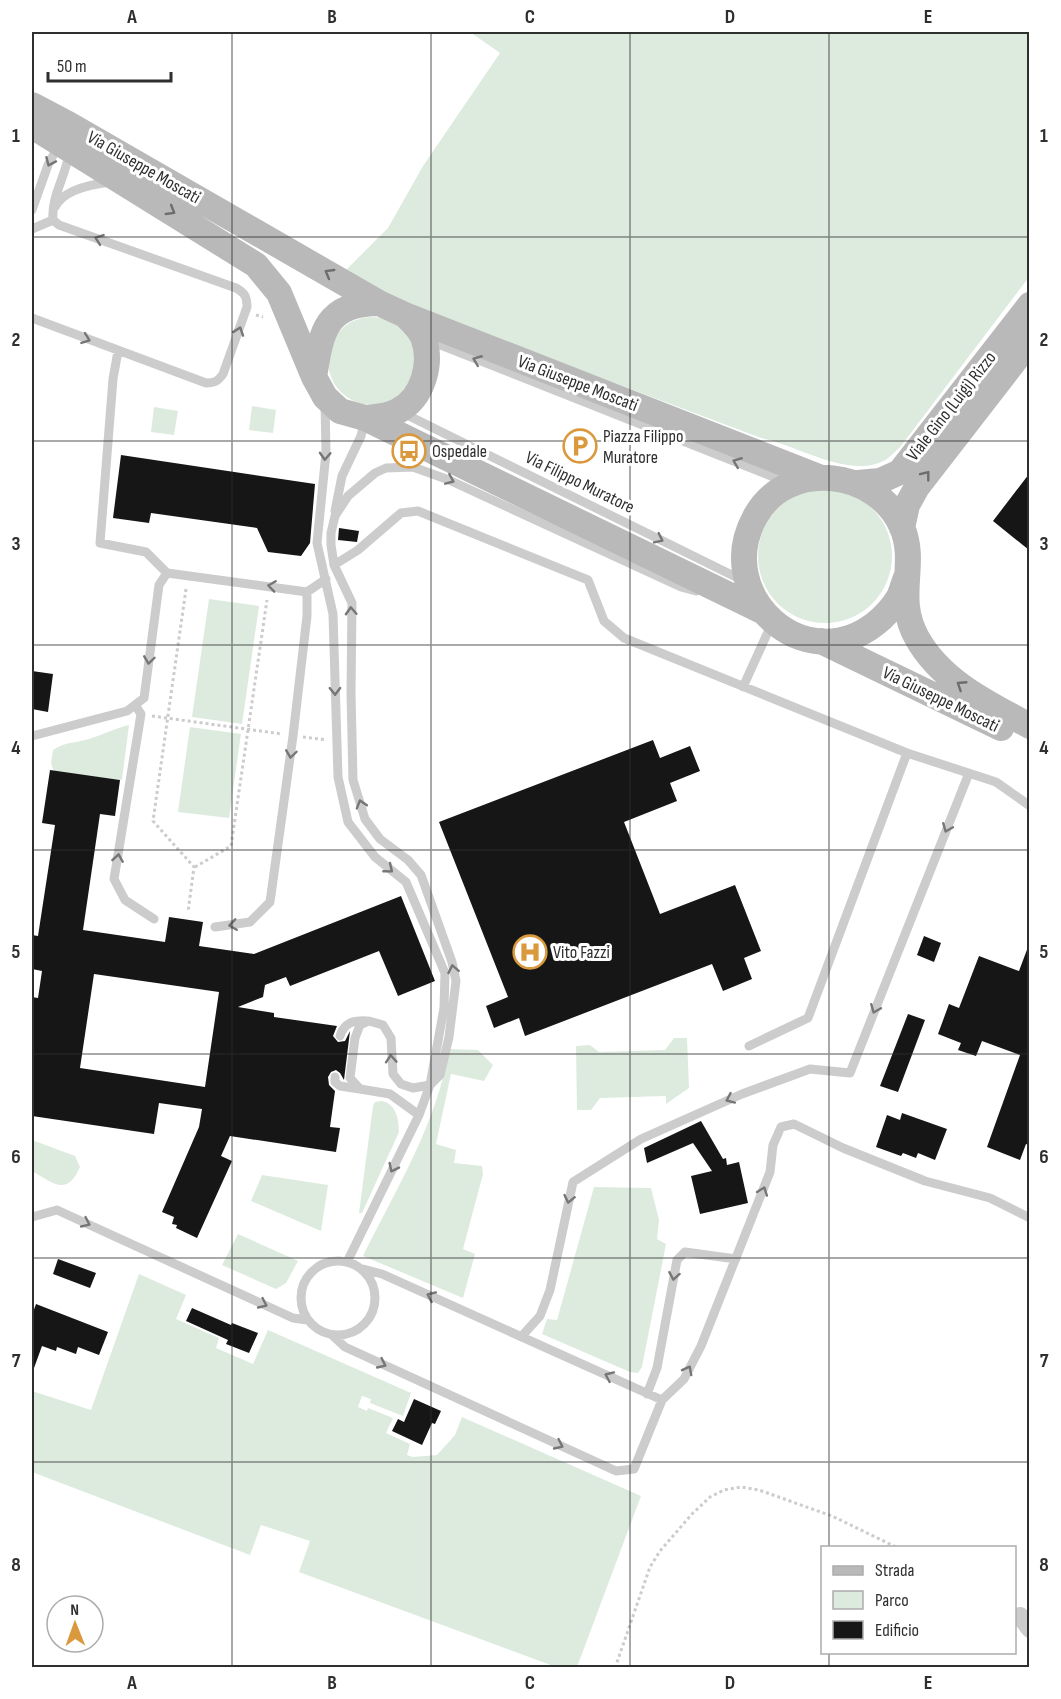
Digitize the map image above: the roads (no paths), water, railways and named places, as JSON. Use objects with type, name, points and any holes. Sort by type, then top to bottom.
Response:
[{"type":"street","name":"Via Giuseppe Moscati","points":[[32,110],[127,184],[256,265],[279,293],[320,387],[340,411],[365,418],[762,614],[795,635],[820,641],[982,718],[1029,744]]},
{"type":"street","name":"Via Giuseppe Moscati","points":[[69,137],[405,315],[819,477]]},
{"type":"street","points":[[320,387],[321,338],[329,322],[362,303],[379,303]]},
{"type":"street","name":"Viale Gino (Luigi) Rizzo","points":[[858,483],[880,481],[900,471],[1029,305]]},
{"type":"street","name":"Via Giuseppe Moscati","points":[[405,315],[417,326],[423,338]]},
{"type":"street","points":[[399,411],[411,401],[422,384],[427,365],[423,338]]},
{"type":"street","name":"Viale Gino (Luigi) Rizzo","points":[[902,528],[908,505],[917,487],[1029,340]]},
{"type":"street","name":"Via Giuseppe Moscati","points":[[365,418],[385,416],[399,411]]},
{"type":"street","name":"Via Giuseppe Moscati","points":[[762,614],[747,582],[743,560],[746,536],[756,515],[771,497],[791,484],[819,477],[839,478],[858,483],[876,494],[892,509],[902,528],[908,551],[904,601],[908,619],[917,638],[933,661],[951,679],[1029,726]]},
{"type":"street","name":"Via Giuseppe Moscati","points":[[820,641],[844,639],[866,631],[885,616],[898,598],[907,575]]},
{"type":"street","points":[[1029,1619],[1020,1616],[1029,1629]]},
{"type":"lane","points":[[32,210],[56,148],[69,137]]},
{"type":"lane","points":[[32,229],[53,216],[68,163],[69,137]]},
{"type":"lane","points":[[32,318],[206,383],[218,381],[223,374],[247,307],[247,298],[242,292],[59,225],[53,216],[56,203],[82,188],[109,182],[127,184]]},
{"type":"lane","points":[[423,338],[791,484]]},
{"type":"lane","points":[[118,351],[113,379],[100,543],[146,552],[167,573],[306,592],[326,579]]},
{"type":"lane","points":[[320,387],[326,453],[317,543],[333,615],[338,777],[348,822],[375,856],[406,882],[445,974],[444,1008],[430,1085],[419,1115],[347,1262]]},
{"type":"lane","name":"Via Filippo Muratore","points":[[399,411],[747,582]]},
{"type":"lane","points":[[340,1036],[347,1024],[360,1020],[383,1025],[391,1038],[393,1074],[401,1084],[414,1088],[430,1085],[440,1075],[449,1037],[456,981],[452,962],[421,875],[408,860],[380,839],[365,819],[353,780],[352,603],[334,566],[331,545],[332,525],[342,476],[361,436],[365,418]]},
{"type":"lane","points":[[332,525],[348,496],[369,477],[386,468],[413,467],[449,480],[681,587],[762,614],[743,687]]},
{"type":"lane","points":[[334,566],[358,550],[401,513],[418,511],[588,580],[604,621],[624,638],[907,753],[996,782],[1029,806]]},
{"type":"lane","points":[[32,736],[127,711],[144,698],[159,585],[167,573]]},
{"type":"lane","points":[[215,927],[250,922],[270,902],[293,736],[306,616],[306,592]]},
{"type":"lane","points":[[135,705],[141,714],[114,879],[125,900],[154,919]]},
{"type":"lane","points":[[748,1046],[808,1018],[907,753]]},
{"type":"lane","points":[[521,1337],[540,1316],[549,1290],[573,1182],[641,1139],[742,1094],[810,1070],[850,1073],[969,773]]},
{"type":"lane","points":[[360,1089],[350,1078],[355,1038],[360,1025],[369,1021]]},
{"type":"lane","points":[[334,1077],[335,1082],[340,1086],[390,1094],[419,1115]]},
{"type":"lane","points":[[662,1400],[382,1274],[347,1262],[334,1261],[322,1264],[311,1272],[304,1283],[301,1295],[302,1308],[307,1320],[314,1327],[332,1335],[345,1347],[616,1471],[634,1468],[662,1400],[684,1379],[701,1346],[770,1173],[773,1145],[781,1127],[794,1124],[843,1148],[926,1181],[990,1198],[1029,1218]]},
{"type":"lane","points":[[32,1217],[57,1210],[293,1318],[307,1320]]},
{"type":"lane","points":[[647,1394],[657,1368],[677,1260],[685,1252],[736,1258]]},
{"type":"lane","points":[[332,1335],[356,1332],[366,1324],[372,1314],[376,1302],[375,1290],[371,1279],[363,1269]]},
{"type":"place","name":"Piazza Filippo Muratore","points":[[580,446]]},
{"type":"place","name":"Ospedale","points":[[409,451]]},
{"type":"place","name":"Vito Fazzi","points":[[530,952]]}]
